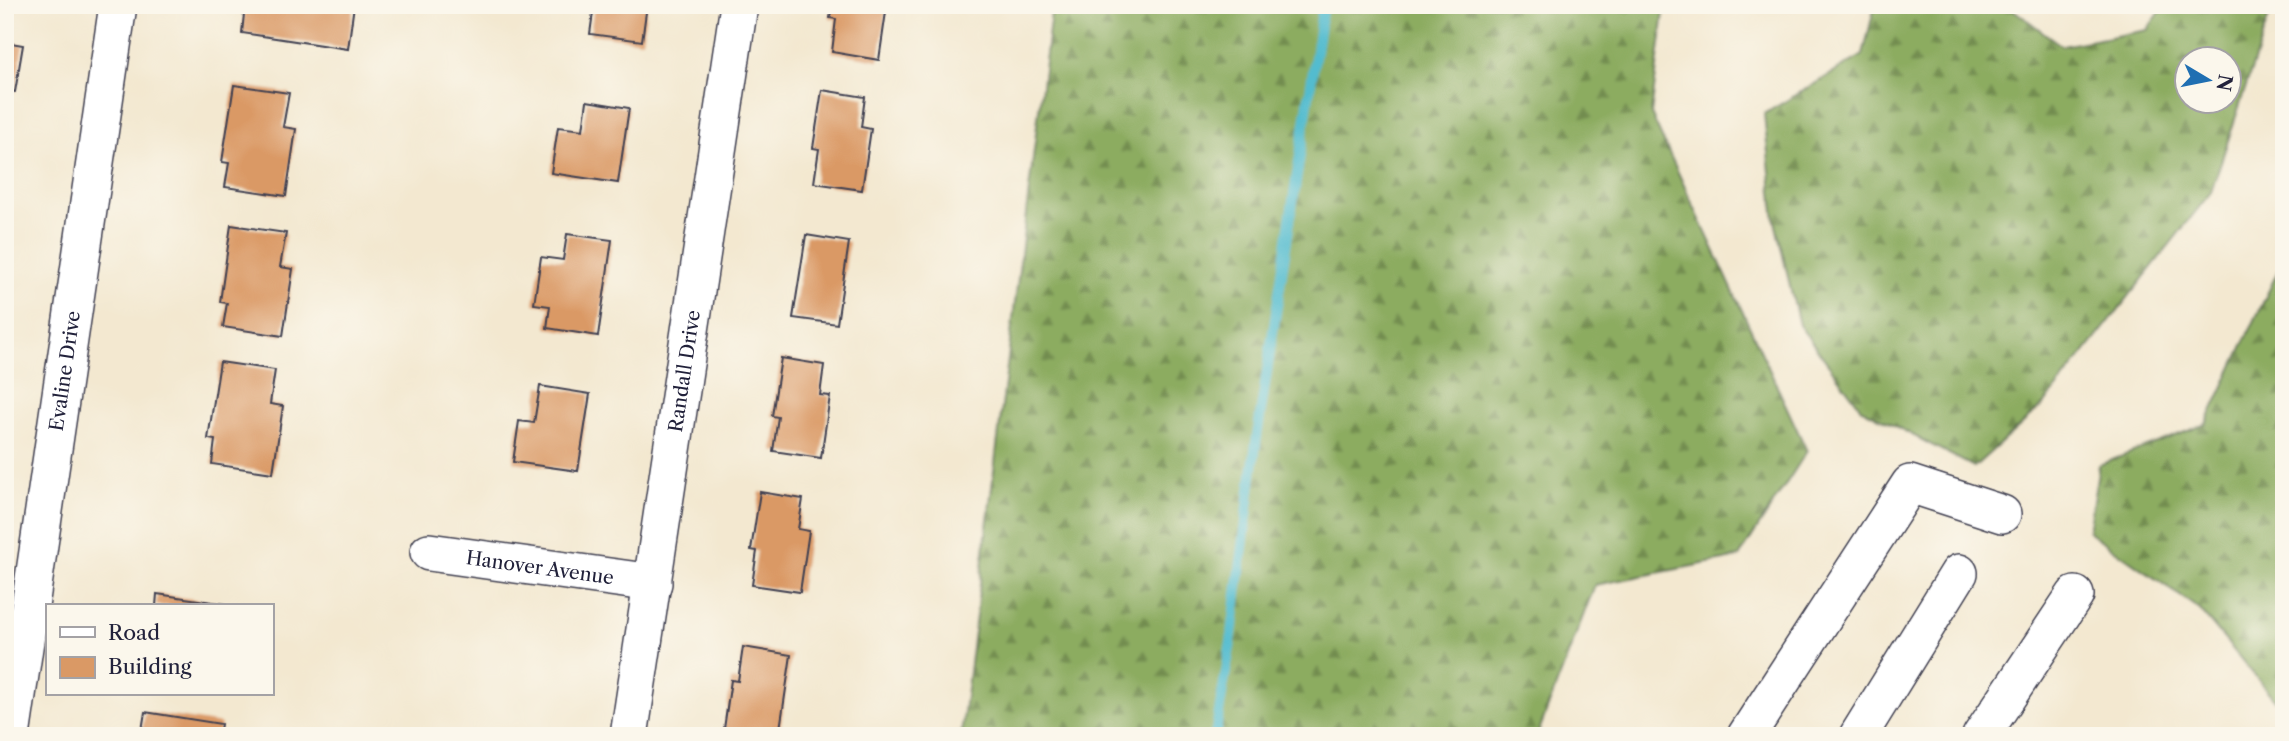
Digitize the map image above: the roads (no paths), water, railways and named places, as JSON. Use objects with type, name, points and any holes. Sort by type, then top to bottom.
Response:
[{"type":"street","name":"Evaline Drive","points":[[11,736],[118,5]]},
{"type":"street","name":"Randall Drive","points":[[629,736],[739,5]]},
{"type":"street","points":[[1746,736],[1910,484],[2002,513]]},
{"type":"street","name":"Hanover Avenue","points":[[429,552],[653,583]]},
{"type":"street","points":[[1858,736],[1959,573]]},
{"type":"street","points":[[1980,736],[2075,595]]},
{"type":"waterway","points":[[1215,736],[1231,642],[1256,443],[1323,5]]}]
